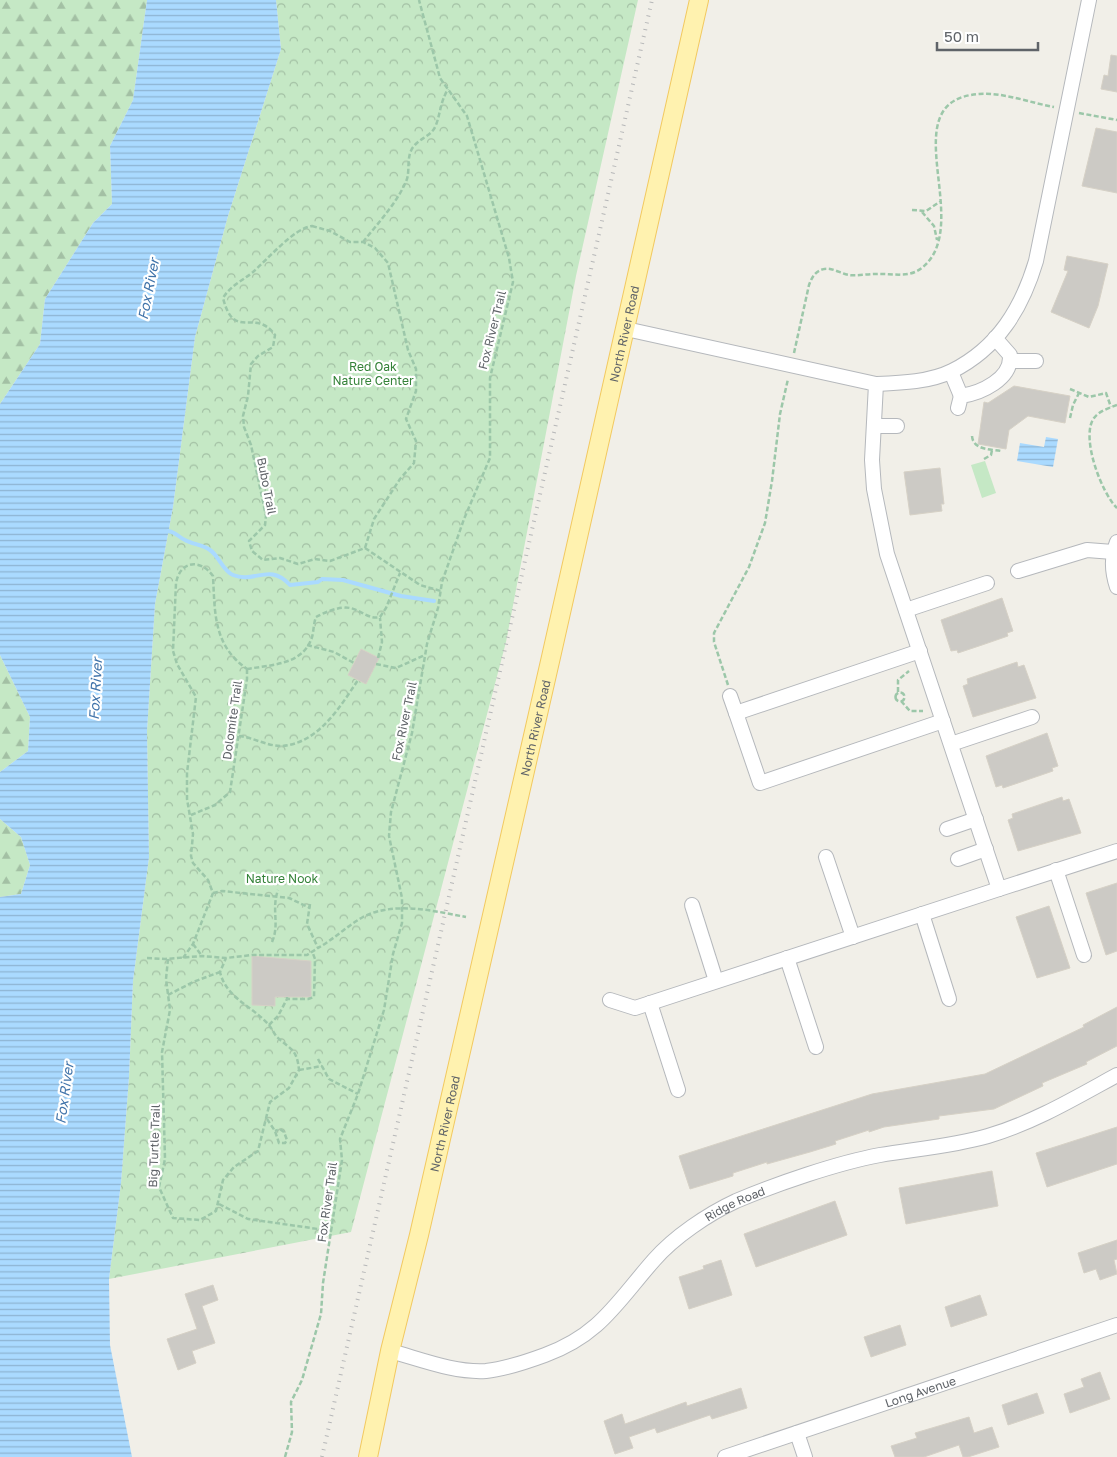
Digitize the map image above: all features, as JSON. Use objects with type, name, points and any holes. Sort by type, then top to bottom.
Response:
[{"type":"main road","name":"North River Road","points":[[368,1457],[390,1351],[419,1236],[699,0]]},
{"type":"street","points":[[626,329],[876,384],[914,382],[951,372],[976,356],[1008,324],[1026,292],[1036,261],[1089,0]]},
{"type":"street","points":[[951,372],[959,402],[977,393],[1006,373],[1011,361],[1010,355],[995,338]]},
{"type":"street","points":[[1011,361],[1036,361]]},
{"type":"street","points":[[876,384],[872,460],[879,521],[887,554],[999,889]]},
{"type":"street","points":[[874,426],[897,426]]},
{"type":"street","points":[[1018,572],[1087,550],[1115,547],[1113,575],[1117,588]]},
{"type":"street","points":[[906,610],[987,583]]},
{"type":"street","points":[[736,713],[920,651]]},
{"type":"street","points":[[730,696],[760,783],[943,721]]},
{"type":"street","points":[[951,744],[1032,717]]},
{"type":"street","points":[[947,829],[976,819]]},
{"type":"street","points":[[958,858],[986,849]]},
{"type":"street","points":[[610,1000],[635,1008],[1117,851]]},
{"type":"street","points":[[826,857],[853,937]]},
{"type":"street","points":[[1056,870],[1084,954]]},
{"type":"street","points":[[692,905],[716,981]]},
{"type":"street","points":[[922,914],[949,999]]},
{"type":"street","points":[[787,958],[816,1047]]},
{"type":"street","points":[[650,1003],[678,1090]]},
{"type":"street","name":"Ridge Road","points":[[390,1351],[462,1369],[484,1371],[506,1368],[545,1355],[582,1337],[600,1325],[655,1258],[707,1218],[735,1202],[836,1167],[879,1155],[933,1148],[1012,1128],[1037,1118],[1117,1075]]},
{"type":"street","name":"Long Avenue","points":[[725,1457],[1117,1325]]},
{"type":"street","points":[[797,1433],[805,1457]]},
{"type":"path","name":"Fox River Trail","points":[[286,1457],[292,1432],[291,1402],[302,1380],[321,1314],[342,1160],[340,1140],[358,1094],[387,998],[393,954],[400,936],[403,909],[389,836],[391,812],[412,733],[425,655],[442,591],[464,519],[490,458],[490,378],[513,282],[509,258],[467,116],[440,78],[419,0]]},
{"type":"path","points":[[363,242],[398,195],[407,178],[409,159],[414,146],[425,139],[435,127],[440,102],[448,89]]},
{"type":"path","points":[[794,355],[809,285],[813,276],[818,271],[825,268],[852,275],[905,275],[923,267],[938,242],[942,219],[936,130],[944,107],[950,102],[981,94],[1058,108]]},
{"type":"path","points":[[1075,112],[1117,120]]},
{"type":"path","points":[[912,210],[922,212],[932,208],[941,200]]},
{"type":"path","points":[[922,212],[934,226],[938,242]]},
{"type":"path","name":"Bubo Trail","points":[[306,227],[330,231],[350,242],[363,242],[375,248],[388,263],[408,350],[416,369],[416,391],[406,419],[416,441],[414,463],[400,479],[374,519],[365,548],[330,561],[315,560],[298,564],[280,558],[263,560],[252,551],[248,541],[264,525],[266,516],[257,483],[251,445],[244,427],[244,407],[248,396],[251,364],[258,356],[273,348],[275,335],[264,324],[256,322],[239,323],[233,320],[223,298],[228,290],[251,274],[306,227]]},
{"type":"path","points":[[730,696],[714,642],[714,633],[749,567],[765,523],[780,414],[789,375]]},
{"type":"path","points":[[1070,389],[1089,397],[1106,393],[1111,407]]},
{"type":"path","points":[[1070,418],[1073,405],[1079,393]]},
{"type":"path","points":[[1117,405],[1101,411],[1093,419],[1089,430],[1089,442],[1106,496],[1117,508]]},
{"type":"path","points":[[972,436],[973,441],[978,447],[1001,451]]},
{"type":"path","points":[[984,460],[991,455],[993,449]]},
{"type":"path","points":[[365,548],[420,585],[442,591]]},
{"type":"path","name":"Dolomite Trail","points":[[190,565],[200,566],[210,571],[214,576],[213,602],[221,640],[240,664],[247,669],[239,736],[230,792],[215,805],[191,815],[187,799],[187,773],[196,697],[177,664],[172,639],[176,583],[178,574],[183,567],[190,565]]},
{"type":"path","points":[[378,658],[382,642],[380,617],[386,608],[400,573]]},
{"type":"path","points":[[247,669],[286,662],[296,658],[312,638],[313,624],[316,617],[326,611],[350,608],[375,618],[380,617]]},
{"type":"path","points":[[307,645],[334,652],[354,663]]},
{"type":"path","points":[[376,664],[396,668],[425,655]]},
{"type":"path","points":[[909,671],[898,680],[898,692],[895,698],[901,701],[910,712],[922,712]]},
{"type":"path","points":[[239,736],[280,746],[304,738],[327,724],[358,680]]},
{"type":"path","points":[[898,692],[904,695],[901,701]]},
{"type":"path","points":[[183,958],[193,944],[213,893],[208,880],[193,863],[191,815]]},
{"type":"path","points":[[272,942],[276,932],[273,910],[278,890]]},
{"type":"path","points":[[213,893],[222,891],[276,896],[294,899],[310,906],[306,919],[318,948]]},
{"type":"path","points":[[147,958],[307,955],[368,915],[386,910],[403,909],[466,917]]},
{"type":"path","points":[[193,944],[202,956]]},
{"type":"path","points":[[269,1025],[278,1016],[287,998],[308,999],[314,997],[315,959],[312,951]]},
{"type":"path","points":[[226,958],[220,972],[227,990],[269,1025],[277,1037],[289,1045],[295,1052],[299,1070],[289,1088],[270,1102],[258,1150],[234,1167],[222,1180],[219,1189],[219,1204],[248,1219],[332,1231]]},
{"type":"path","points":[[167,959],[166,979],[168,996],[193,982],[220,972]]},
{"type":"path","name":"Big Turtle Trail","points":[[168,996],[170,1010],[162,1052],[165,1159],[159,1187],[173,1218],[200,1220],[216,1211],[219,1204]]},
{"type":"path","points":[[318,1060],[329,1079],[358,1094]]},
{"type":"path","points":[[299,1070],[322,1066]]},
{"type":"path","points":[[267,1120],[275,1131],[279,1143],[285,1143],[287,1140],[284,1132],[280,1129],[275,1131]]},
{"type":"green space","points":[[0,0],[147,0],[133,100],[110,146],[112,204],[93,223],[45,299],[40,344],[0,404]]},
{"type":"green space","name":"Red Oak Nature Center","points":[[276,0],[638,0],[576,276],[506,642],[351,1232],[109,1279],[121,1183],[129,1077],[133,981],[149,857],[147,731],[155,604],[173,507],[195,337],[228,216],[281,49]]},
{"type":"green space","points":[[985,461],[996,493],[982,498],[971,465]]},
{"type":"green space","points":[[0,655],[30,717],[28,751],[0,772]]},
{"type":"green space","points":[[0,819],[21,837],[30,865],[21,894],[0,897]]},
{"type":"water","name":"Fox River","points":[[147,0],[276,0],[281,49],[228,216],[195,337],[173,507],[155,604],[147,731],[149,857],[133,981],[129,1077],[121,1183],[109,1279],[110,1345],[132,1457],[0,1457],[0,897],[21,894],[30,865],[21,837],[0,819],[0,772],[28,751],[30,717],[0,655],[0,404],[40,344],[45,299],[93,223],[112,204],[110,146],[133,100]]},
{"type":"water","points":[[1046,437],[1058,439],[1053,467],[1017,461],[1020,443],[1044,447]]},
{"type":"building","points":[[1111,55],[1117,56],[1117,92],[1101,89],[1104,75],[1108,76]]},
{"type":"building","points":[[1096,128],[1117,132],[1117,193],[1082,186]]},
{"type":"building","points":[[1067,256],[1108,264],[1098,306],[1089,328],[1051,312],[1068,271],[1064,270]]},
{"type":"building","points":[[1014,386],[1070,396],[1065,423],[1028,416],[1009,430],[1006,449],[978,444],[984,402],[988,403]]},
{"type":"building","points":[[940,468],[944,504],[941,504],[942,511],[910,515],[904,472]]},
{"type":"building","points":[[1002,598],[1013,631],[1007,633],[1008,636],[958,653],[957,650],[951,651],[941,620]]},
{"type":"building","points":[[361,649],[379,658],[366,684],[348,675]]},
{"type":"building","points":[[1017,662],[1018,667],[1024,665],[1036,698],[973,717],[963,686],[968,684],[967,679]]},
{"type":"building","points":[[1047,733],[1058,766],[1052,768],[1053,771],[1015,784],[1003,788],[1002,785],[996,787],[986,756]]},
{"type":"building","points":[[1062,797],[1063,801],[1069,799],[1081,833],[1018,851],[1008,820],[1013,818],[1012,814]]},
{"type":"building","points":[[1117,883],[1117,951],[1106,955],[1086,893]]},
{"type":"building","points":[[1049,906],[1070,968],[1037,978],[1016,917]]},
{"type":"building","points":[[252,956],[311,961],[311,997],[275,997],[275,1006],[252,1005]]},
{"type":"building","points":[[1117,1007],[1117,1046],[1086,1062],[1087,1064],[1042,1083],[1043,1086],[994,1109],[939,1116],[939,1119],[884,1127],[869,1132],[869,1130],[835,1141],[836,1144],[767,1164],[767,1162],[733,1173],[733,1176],[690,1189],[679,1156],[872,1094],[985,1074],[1084,1027],[1083,1025]]},
{"type":"building","points":[[1117,1127],[1117,1164],[1047,1187],[1036,1153]]},
{"type":"building","points":[[992,1171],[998,1206],[906,1224],[899,1188]]},
{"type":"building","points":[[835,1201],[847,1235],[756,1267],[744,1234]]},
{"type":"building","points":[[1117,1240],[1117,1259],[1114,1260],[1117,1274],[1100,1280],[1096,1269],[1084,1273],[1078,1253]]},
{"type":"building","points":[[721,1260],[732,1295],[689,1309],[679,1277],[704,1269],[703,1266]]},
{"type":"building","points":[[213,1285],[218,1300],[202,1306],[215,1343],[192,1351],[196,1363],[178,1370],[167,1339],[197,1329],[185,1294]]},
{"type":"building","points":[[980,1295],[987,1315],[951,1327],[945,1307]]},
{"type":"building","points":[[900,1325],[906,1345],[871,1357],[864,1337]]},
{"type":"building","points":[[1100,1372],[1110,1399],[1070,1413],[1064,1394],[1084,1387],[1081,1379]]},
{"type":"building","points":[[741,1388],[747,1408],[712,1419],[710,1415],[657,1433],[655,1428],[629,1437],[633,1448],[615,1454],[604,1421],[622,1414],[625,1424],[686,1402],[687,1406]]},
{"type":"building","points":[[1037,1393],[1044,1413],[1008,1425],[1002,1405]]},
{"type":"building","points":[[969,1417],[974,1433],[992,1427],[999,1447],[968,1457],[963,1457],[959,1445],[924,1457],[895,1457],[891,1446],[917,1438],[915,1433]]},
{"type":"waterway","points":[[168,531],[210,550],[226,570],[233,575],[241,577],[275,575],[290,585],[318,582],[322,579],[343,580],[401,596],[434,601]]},
{"type":"railway","points":[[322,1457],[652,0]]},
{"type":"park label","name":"Nature Nook","points":[[282,878]]}]
